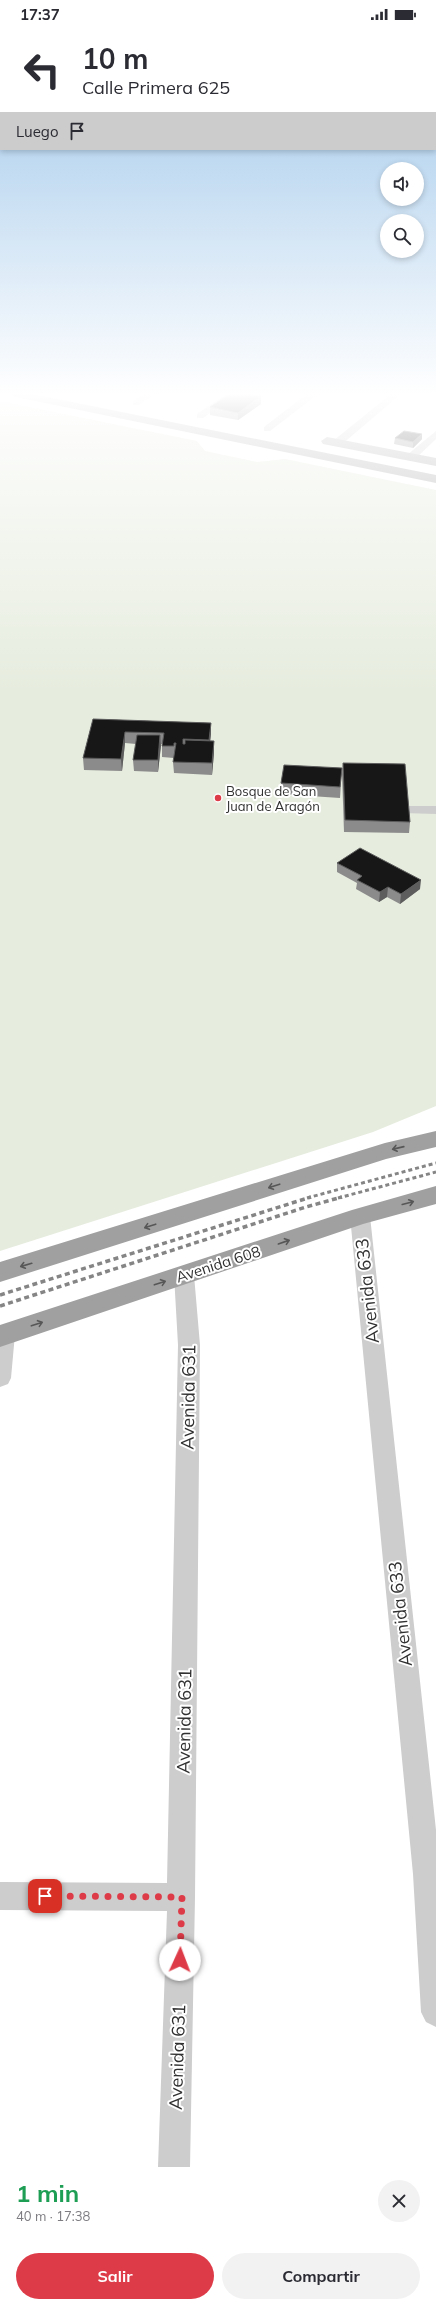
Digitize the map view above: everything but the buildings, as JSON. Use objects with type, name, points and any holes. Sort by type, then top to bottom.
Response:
[{"type":"highway","points":[[0,1272],[384,1151],[436,1139]]},
{"type":"highway","name":"Avenida 608","points":[[2,1335],[360,1216],[436,1195]]},
{"type":"street","points":[[407,810],[436,810]]},
{"type":"street","name":"Avenida 633","points":[[360,1216],[432,1874],[436,2012]]},
{"type":"street","name":"Avenida 631","points":[[174,2167],[182,1897],[189,1345],[184,1275]]},
{"type":"street","points":[[0,1378],[2,1335]]},
{"type":"street","points":[[0,1896],[182,1897]]},
{"type":"shaded area","name":"Bosque de San Juan de Aragón","points":[[0,494],[436,494],[436,1106],[373,1132],[0,1251]]},
{"type":"railway","points":[[307,1198],[436,1163]]},
{"type":"railway","points":[[338,1198],[436,1172]]},
{"type":"railway","points":[[0,1295],[311,1197]]},
{"type":"railway","points":[[0,1306],[306,1207],[342,1197]]},
{"type":"place","name":"Bosque de San Juan de Aragón","points":[[218,798]]},
{"type":"route","points":[[45,1896],[182,1897],[180,1960]]}]
